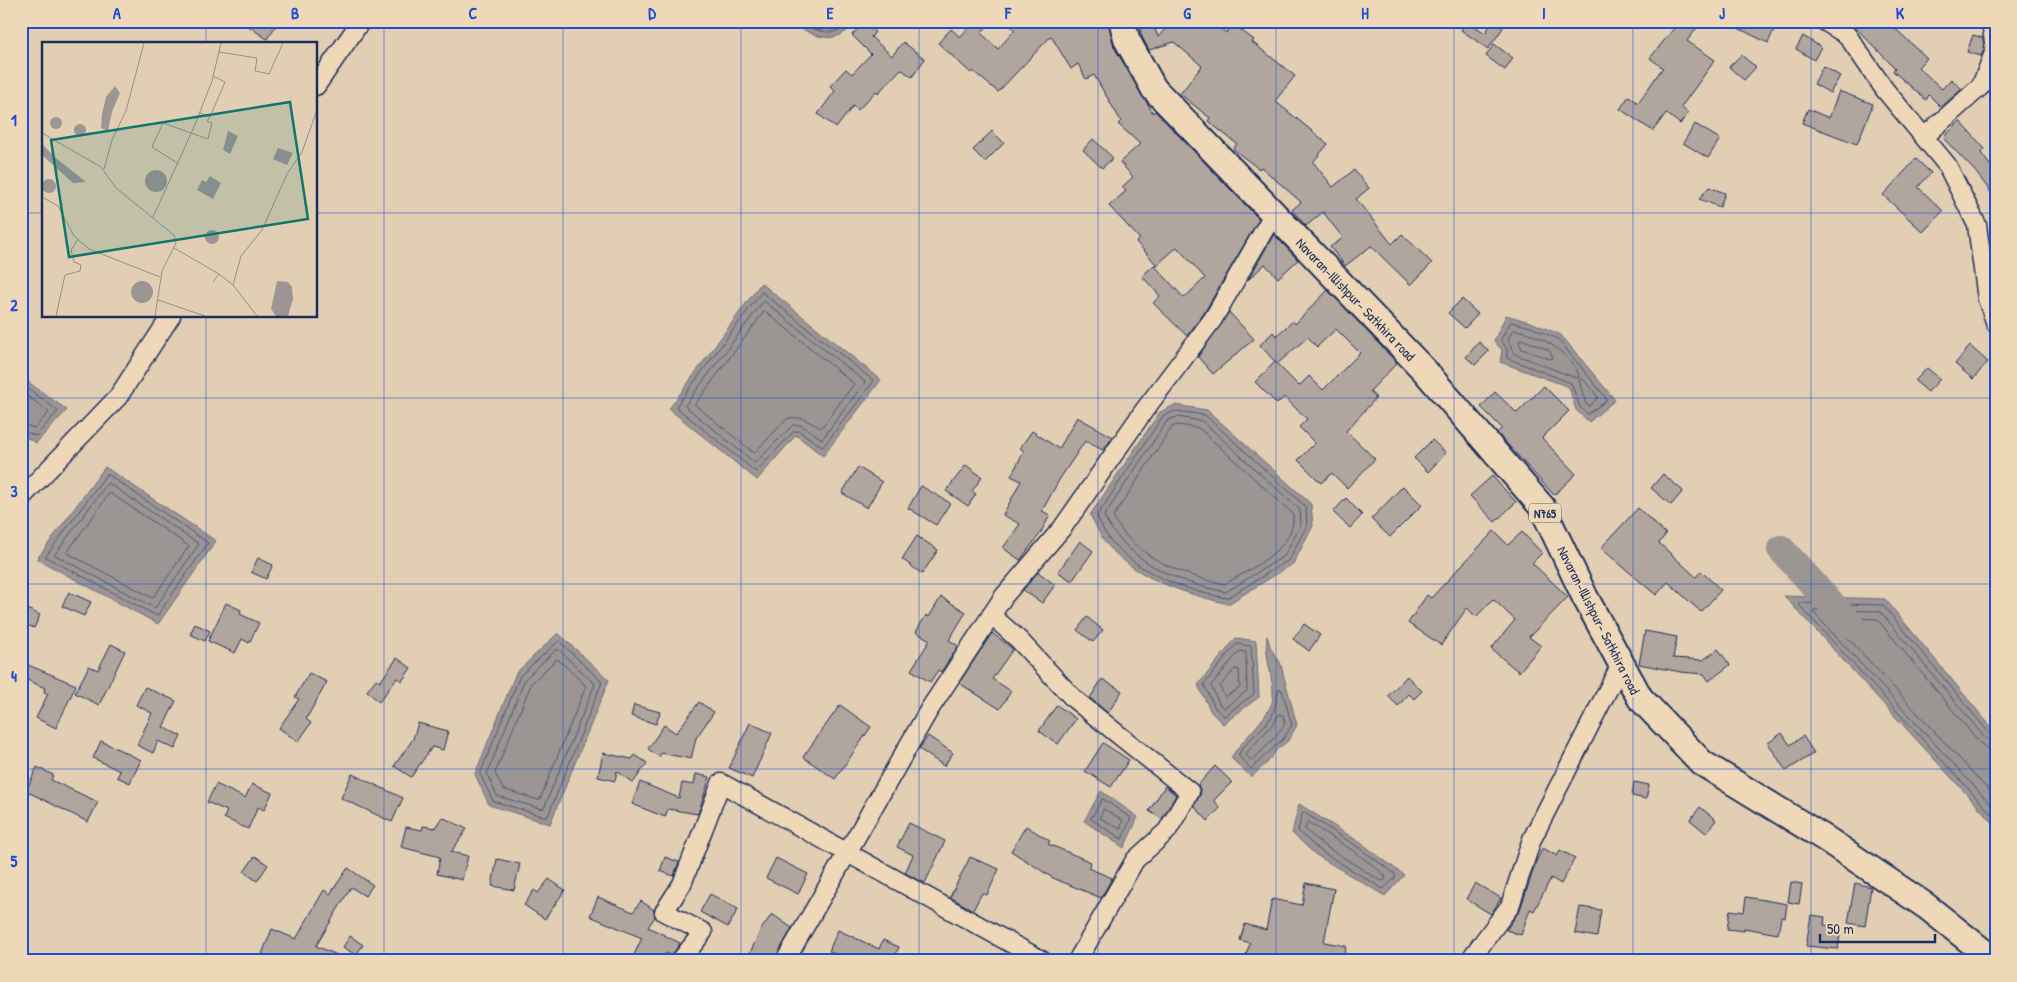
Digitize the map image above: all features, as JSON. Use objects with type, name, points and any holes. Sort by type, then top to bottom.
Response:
[{"type":"highway","name":"Navaran-Illishpur- Satkhira road","points":[[1122,21],[1128,40],[1154,89],[1425,371],[1542,507],[1585,597],[1640,698],[1702,763],[1849,854],[1926,906],[1995,961]]},
{"type":"street","points":[[318,83],[361,21]]},
{"type":"street","points":[[1824,21],[1847,36],[1885,90],[1947,165],[1977,226],[1987,299],[1996,324]]},
{"type":"street","points":[[1924,137],[1981,86],[1995,50],[1992,21]]},
{"type":"street","points":[[785,961],[929,710],[991,615],[1004,596],[1063,526],[1213,319],[1274,213]]},
{"type":"street","points":[[21,498],[118,397],[170,318]]},
{"type":"street","points":[[991,615],[1018,639],[1074,699],[1190,792],[1167,831],[1135,860],[1078,961]]},
{"type":"street","points":[[1469,961],[1510,906],[1532,839],[1621,664]]},
{"type":"street","points":[[680,961],[704,932],[664,912],[682,884],[721,783],[1043,961]]},
{"type":"water","points":[[788,21],[856,21],[848,30],[840,35],[824,37],[806,31]]},
{"type":"water","points":[[761,283],[881,380],[823,456],[796,435],[757,480],[669,409]]},
{"type":"water","points":[[1506,315],[1533,323],[1561,335],[1615,400],[1589,422],[1576,410],[1569,387],[1500,362],[1502,350],[1494,341]]},
{"type":"water","points":[[21,377],[67,410],[36,443],[21,434]]},
{"type":"water","points":[[1175,405],[1207,410],[1311,504],[1313,526],[1293,564],[1228,604],[1194,595],[1161,583],[1131,566],[1105,542],[1090,515],[1160,412]]},
{"type":"water","points":[[105,467],[216,541],[158,624],[37,559]]},
{"type":"water","points":[[1784,596],[1885,599],[1996,733],[1996,826]]},
{"type":"water","points":[[558,633],[609,680],[550,824],[489,805],[475,774],[516,673]]},
{"type":"water","points":[[1267,636],[1271,649],[1280,662],[1297,725],[1288,741],[1277,749],[1268,762],[1251,777],[1231,758],[1271,705],[1273,690],[1266,644]]},
{"type":"water","points":[[1236,638],[1256,641],[1259,697],[1223,724],[1211,712],[1198,685]]},
{"type":"water","points":[[1101,791],[1138,817],[1124,848],[1084,821]]},
{"type":"water","points":[[1299,804],[1361,843],[1404,875],[1385,896],[1316,855],[1292,833]]},
{"type":"building","points":[[241,21],[279,21],[267,39]]},
{"type":"building","points":[[975,21],[992,21],[981,33],[998,49],[1015,30],[1005,21],[1108,21],[1114,47],[1153,113],[1155,111],[1259,219],[1204,313],[1187,336],[1153,303],[1160,296],[1142,276],[1154,265],[1184,298],[1205,278],[1177,247],[1157,265],[1136,242],[1140,239],[1109,206],[1126,191],[1122,187],[1133,177],[1120,162],[1140,144],[1118,124],[1121,121],[1094,75],[1086,79],[1078,64],[1071,69],[1051,36],[998,92],[973,71],[971,73],[938,43],[951,29],[960,37]]},
{"type":"building","points":[[1138,21],[1152,21],[1158,37],[1172,21],[1212,21],[1226,33],[1233,24],[1254,40],[1252,42],[1295,76],[1275,101],[1328,144],[1313,162],[1333,187],[1354,170],[1369,188],[1356,199],[1392,244],[1402,234],[1432,263],[1411,285],[1371,246],[1345,266],[1330,247],[1343,238],[1323,212],[1306,226],[1292,210],[1301,202],[1261,167],[1259,169],[1233,149],[1237,144],[1208,121],[1210,118],[1180,94],[1202,66],[1174,42],[1149,50],[1142,37]]},
{"type":"building","points":[[1467,21],[1485,33],[1493,21],[1503,28],[1488,49],[1461,30]]},
{"type":"building","points":[[1680,21],[1702,21],[1687,41],[1715,60],[1681,107],[1688,113],[1680,124],[1666,113],[1653,131],[1620,109],[1629,96],[1638,103],[1663,68],[1650,58]]},
{"type":"building","points":[[1724,21],[1778,21],[1768,43]]},
{"type":"building","points":[[1849,21],[1887,21],[1927,58],[1918,67],[1942,89],[1951,79],[1962,89],[1941,107],[1929,95],[1926,100],[1893,71],[1895,68]]},
{"type":"building","points":[[864,22],[875,32],[871,37],[892,56],[903,42],[925,59],[912,77],[901,69],[858,110],[853,106],[836,128],[818,114],[835,91],[830,86],[846,69],[852,74],[871,54],[852,35]]},
{"type":"building","points":[[1973,35],[1983,38],[1984,49],[1981,56],[1967,52]]},
{"type":"building","points":[[1803,36],[1821,47],[1814,60],[1796,49]]},
{"type":"building","points":[[1494,44],[1513,58],[1505,70],[1486,56]]},
{"type":"building","points":[[1741,55],[1756,67],[1744,80],[1729,67]]},
{"type":"building","points":[[1823,66],[1840,76],[1830,93],[1814,84]]},
{"type":"building","points":[[1839,91],[1873,104],[1857,144],[1802,123],[1808,109],[1829,118]]},
{"type":"building","points":[[1960,121],[1985,149],[1981,153],[1996,173],[1996,199],[1975,171],[1943,138]]},
{"type":"building","points":[[1695,124],[1720,139],[1708,158],[1683,143]]},
{"type":"building","points":[[992,131],[1004,143],[985,162],[973,150]]},
{"type":"building","points":[[1093,139],[1113,158],[1102,168],[1083,150]]},
{"type":"building","points":[[1916,159],[1931,173],[1918,187],[1943,211],[1923,232],[1883,195]]},
{"type":"building","points":[[1709,187],[1725,193],[1720,207],[1699,199]]},
{"type":"building","points":[[1274,234],[1298,260],[1278,278],[1265,264],[1248,280]]},
{"type":"building","points":[[1328,290],[1397,363],[1370,391],[1376,398],[1346,431],[1375,459],[1347,488],[1332,473],[1321,483],[1298,460],[1315,443],[1299,427],[1307,419],[1284,397],[1277,404],[1255,382],[1275,362],[1277,364],[1260,345],[1273,332],[1276,336],[1293,321],[1295,324]],"holes":[[[1336,329],[1360,353],[1323,390],[1309,376],[1299,386],[1277,364],[1308,337],[1317,347]]]},
{"type":"building","points":[[1462,299],[1478,314],[1465,328],[1448,313]]},
{"type":"building","points":[[1229,312],[1254,339],[1213,374],[1198,357]]},
{"type":"building","points":[[1479,342],[1489,351],[1475,365],[1466,357]]},
{"type":"building","points":[[1970,346],[1988,362],[1973,379],[1955,364]]},
{"type":"building","points":[[1927,368],[1940,379],[1928,392],[1915,381]]},
{"type":"building","points":[[1544,386],[1569,411],[1542,438],[1576,474],[1554,495],[1497,433],[1502,428],[1481,407],[1495,392],[1517,413]]},
{"type":"building","points":[[1077,417],[1113,437],[1103,450],[1085,441],[1059,480],[1042,511],[1050,515],[1040,534],[1020,560],[1003,548],[1020,524],[1003,515],[1021,481],[1011,476],[1024,451],[1020,448],[1032,431],[1059,449]]},
{"type":"building","points":[[1432,440],[1446,453],[1428,472],[1414,458]]},
{"type":"building","points":[[966,465],[982,477],[972,491],[976,494],[968,506],[946,491]]},
{"type":"building","points":[[858,467],[882,482],[867,508],[842,493]]},
{"type":"building","points":[[1663,474],[1683,491],[1671,505],[1651,488]]},
{"type":"building","points":[[1492,476],[1516,502],[1495,522],[1470,496]]},
{"type":"building","points":[[921,486],[950,503],[936,525],[908,508]]},
{"type":"building","points":[[1403,486],[1422,505],[1390,537],[1371,519]]},
{"type":"building","points":[[1346,498],[1362,515],[1350,528],[1333,512]]},
{"type":"building","points":[[1638,508],[1666,534],[1659,543],[1696,577],[1701,571],[1721,590],[1701,612],[1668,582],[1656,595],[1601,548]]},
{"type":"building","points":[[1494,531],[1508,545],[1522,532],[1542,553],[1532,563],[1568,597],[1529,637],[1541,646],[1519,672],[1491,649],[1515,620],[1493,599],[1476,617],[1467,608],[1441,645],[1408,623],[1427,595],[1431,598]]},
{"type":"building","points":[[917,536],[938,550],[922,574],[902,559]]},
{"type":"building","points":[[1080,541],[1093,551],[1072,581],[1058,572]]},
{"type":"building","points":[[258,558],[273,565],[266,579],[251,572]]},
{"type":"building","points":[[1038,572],[1055,585],[1042,603],[1023,590]]},
{"type":"building","points":[[69,592],[91,602],[84,616],[62,606]]},
{"type":"building","points":[[941,597],[966,612],[949,640],[958,646],[941,672],[938,670],[930,682],[911,670],[930,640],[916,632],[926,615],[929,617]]},
{"type":"building","points":[[226,603],[241,610],[240,614],[259,623],[249,643],[242,639],[235,653],[208,641]]},
{"type":"building","points":[[21,606],[40,615],[34,628],[21,622]]},
{"type":"building","points":[[1087,617],[1103,630],[1093,642],[1077,630]]},
{"type":"building","points":[[195,624],[210,631],[205,641],[190,634]]},
{"type":"building","points":[[1304,624],[1320,635],[1309,651],[1293,639]]},
{"type":"building","points":[[1645,631],[1677,637],[1673,658],[1703,660],[1718,649],[1730,665],[1709,681],[1704,674],[1681,672],[1639,664]]},
{"type":"building","points":[[992,633],[1013,649],[992,679],[1011,691],[1000,709],[959,683]]},
{"type":"building","points":[[111,644],[125,651],[99,705],[75,693],[89,666],[98,670]]},
{"type":"building","points":[[397,658],[411,668],[402,681],[397,678],[379,702],[367,691],[376,679],[380,682]]},
{"type":"building","points":[[21,662],[76,685],[56,728],[36,718],[48,694],[44,692],[45,688],[21,677]]},
{"type":"building","points":[[309,673],[327,682],[306,719],[311,723],[298,742],[279,728],[299,699],[295,697]]},
{"type":"building","points":[[1407,676],[1422,691],[1414,699],[1409,694],[1398,706],[1388,696]]},
{"type":"building","points":[[1102,679],[1122,691],[1108,713],[1090,698]]},
{"type":"building","points":[[145,687],[176,701],[163,727],[181,736],[175,749],[158,741],[153,753],[137,745],[152,713],[136,705]]},
{"type":"building","points":[[699,702],[714,712],[696,738],[691,759],[661,753],[659,757],[648,749],[664,725],[676,733]]},
{"type":"building","points":[[634,705],[660,712],[656,724],[631,716]]},
{"type":"building","points":[[840,705],[871,727],[835,779],[803,757]]},
{"type":"building","points":[[1057,705],[1076,719],[1058,744],[1039,731]]},
{"type":"building","points":[[418,723],[448,731],[443,750],[432,747],[411,777],[394,766],[413,739]]},
{"type":"building","points":[[750,723],[772,733],[752,778],[729,768]]},
{"type":"building","points":[[1782,733],[1790,745],[1803,736],[1814,753],[1786,771],[1768,743]]},
{"type":"building","points":[[928,736],[953,753],[944,766],[919,749]]},
{"type":"building","points":[[101,741],[141,760],[130,783],[117,777],[120,771],[93,758]]},
{"type":"building","points":[[1103,743],[1129,760],[1111,787],[1085,771]]},
{"type":"building","points":[[603,753],[632,759],[635,755],[647,763],[633,783],[617,771],[615,781],[598,777]]},
{"type":"building","points":[[1215,766],[1232,782],[1214,800],[1220,808],[1208,821],[1194,806],[1201,793],[1198,785]]},
{"type":"building","points":[[37,767],[53,775],[51,780],[98,802],[88,822],[26,791]]},
{"type":"building","points":[[352,774],[403,798],[392,822],[341,798]]},
{"type":"building","points":[[696,774],[710,777],[698,814],[668,809],[665,817],[632,804],[640,782],[679,798],[682,783],[694,785]]},
{"type":"building","points":[[1634,782],[1649,785],[1646,799],[1632,796]]},
{"type":"building","points":[[216,784],[245,798],[252,784],[272,793],[264,810],[258,807],[248,829],[224,818],[227,811],[207,802]]},
{"type":"building","points":[[1165,786],[1176,795],[1162,819],[1149,811]]},
{"type":"building","points":[[1700,807],[1716,820],[1706,833],[1690,820]]},
{"type":"building","points":[[442,817],[467,829],[451,852],[468,856],[462,880],[437,874],[440,857],[401,847],[406,827],[422,830],[423,826],[435,828]]},
{"type":"building","points":[[909,823],[945,841],[925,883],[905,873],[913,855],[897,847]]},
{"type":"building","points":[[1026,826],[1050,841],[1048,844],[1091,862],[1088,868],[1112,878],[1101,898],[1053,878],[1011,851]]},
{"type":"building","points":[[1543,848],[1557,856],[1560,850],[1575,858],[1561,884],[1551,878],[1534,911],[1530,909],[1521,935],[1506,930],[1520,910],[1537,859]]},
{"type":"building","points":[[255,856],[268,865],[257,881],[244,872]]},
{"type":"building","points":[[665,857],[679,862],[674,876],[660,871]]},
{"type":"building","points":[[970,857],[999,869],[987,895],[982,893],[973,910],[950,897]]},
{"type":"building","points":[[776,858],[808,874],[798,894],[766,878]]},
{"type":"building","points":[[497,859],[520,864],[514,890],[492,886]]},
{"type":"building","points":[[348,868],[373,885],[365,896],[351,887],[316,946],[351,961],[278,961],[262,954],[272,929],[296,939],[324,890],[330,894]]},
{"type":"building","points":[[549,879],[565,890],[545,919],[524,905],[534,890],[538,893]]},
{"type":"building","points":[[1791,882],[1802,884],[1799,904],[1788,902]]},
{"type":"building","points":[[1306,883],[1334,889],[1324,942],[1346,946],[1344,961],[1244,961],[1250,943],[1240,940],[1245,924],[1266,930],[1272,899],[1302,905]]},
{"type":"building","points":[[1475,883],[1501,898],[1491,914],[1466,899]]},
{"type":"building","points":[[1855,883],[1871,887],[1865,926],[1848,923]]},
{"type":"building","points":[[710,894],[738,909],[728,927],[700,912]]},
{"type":"building","points":[[598,897],[633,912],[641,901],[654,910],[655,917],[648,927],[680,943],[678,947],[671,955],[666,953],[662,961],[631,961],[642,938],[590,916]]},
{"type":"building","points":[[1746,897],[1787,904],[1785,918],[1781,917],[1778,934],[1744,928],[1744,931],[1727,929],[1730,910],[1744,912]]},
{"type":"building","points":[[1580,907],[1601,910],[1597,937],[1575,933]]},
{"type":"building","points":[[772,914],[792,928],[774,961],[746,961],[762,928]]},
{"type":"building","points":[[1811,915],[1825,917],[1824,925],[1841,927],[1838,949],[1806,946]]},
{"type":"building","points":[[838,930],[879,949],[883,940],[899,947],[895,956],[905,961],[851,961],[829,951]]},
{"type":"building","points":[[350,936],[363,945],[356,955],[343,947]]},
{"type":"waterway","points":[[1781,549],[1850,624]]}]
